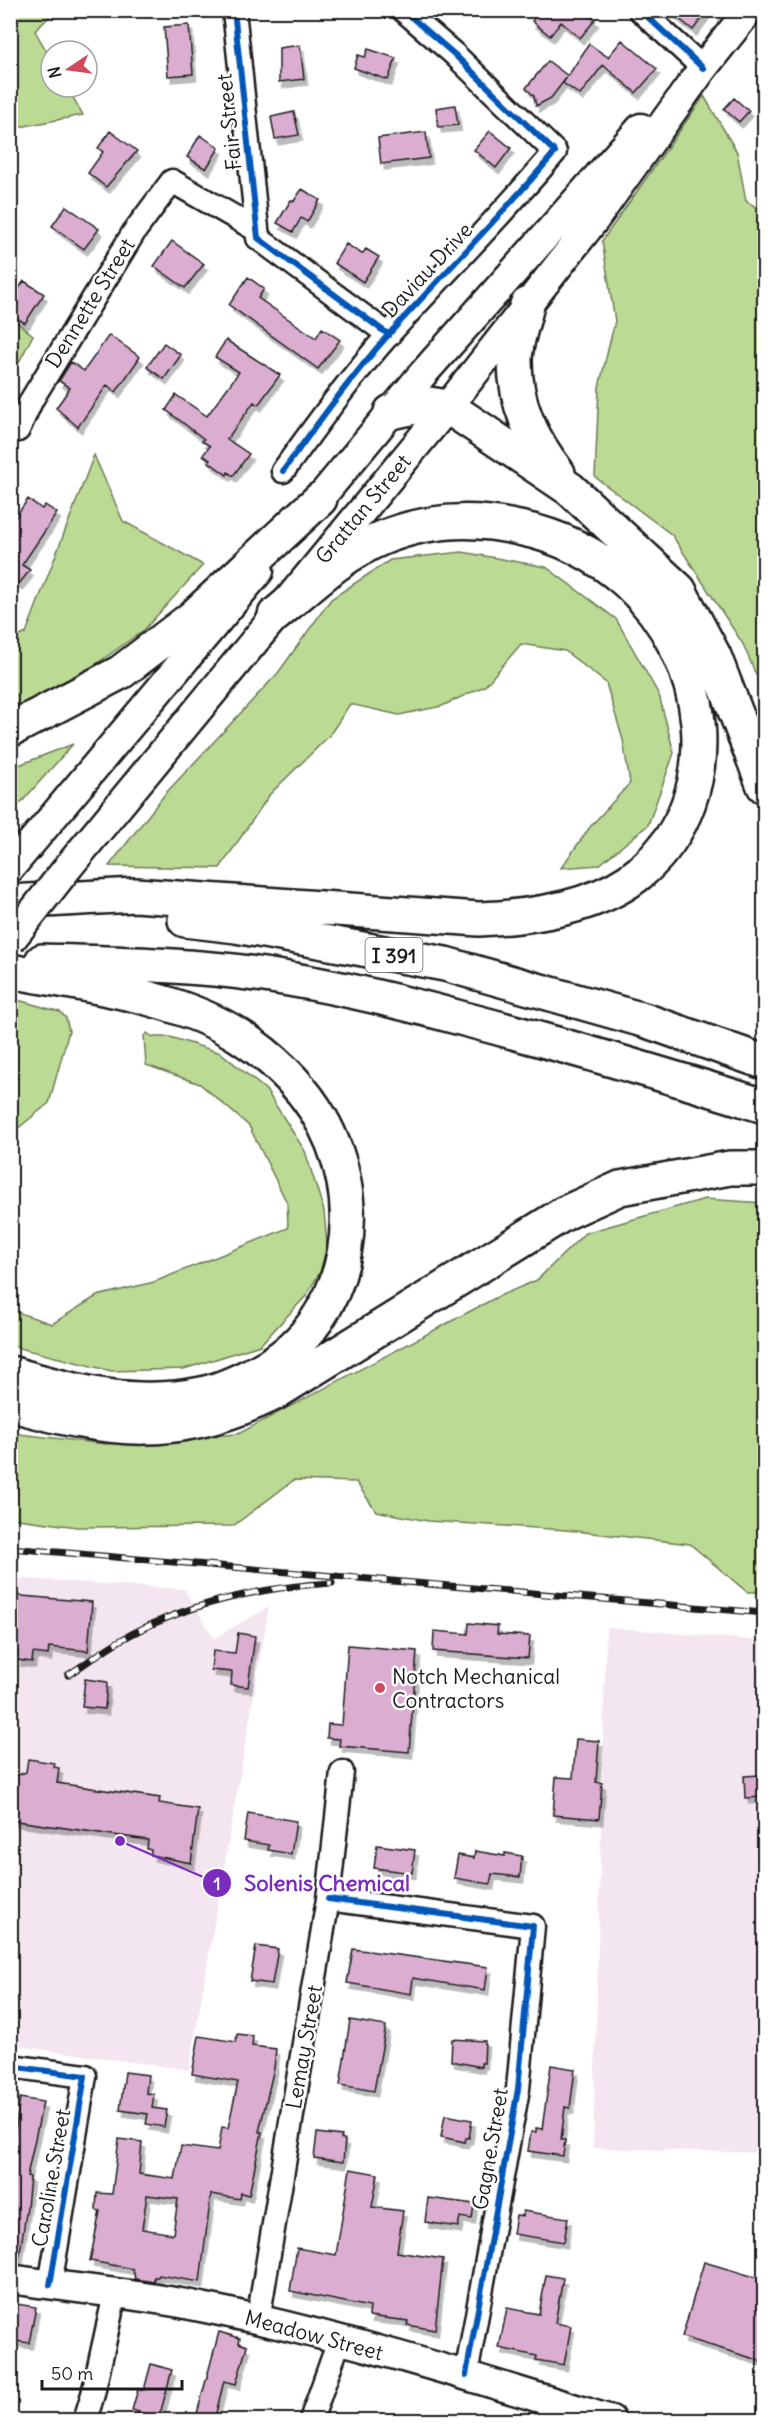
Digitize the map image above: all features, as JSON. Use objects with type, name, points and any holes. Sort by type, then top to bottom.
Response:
[{"type":"highway","points":[[527,305],[515,359],[518,395],[526,423],[539,448],[570,489]]},
{"type":"highway","points":[[391,412],[429,404],[448,407],[570,489],[679,590],[714,656],[765,786]]},
{"type":"highway","points":[[10,730],[121,672],[192,618],[320,499]]},
{"type":"highway","points":[[10,902],[135,895],[479,920],[522,916],[576,904],[625,883],[653,861],[685,816],[697,778],[701,744],[698,710],[681,660],[663,626],[639,594],[606,566],[565,542],[535,531],[491,522],[457,521],[419,526],[389,535],[359,549],[275,615]]},
{"type":"highway","name":"I 391","points":[[10,909],[85,910],[236,926],[445,964],[646,1021],[765,1062]]},
{"type":"highway","name":"I 391","points":[[10,961],[145,963],[234,971],[320,985],[407,1004],[559,1043],[765,1106]]},
{"type":"highway","points":[[10,971],[115,991],[194,1013],[239,1035],[296,1083],[315,1110],[339,1165],[348,1214],[343,1264],[329,1300],[315,1323],[283,1356],[238,1381],[203,1394],[130,1400],[83,1393],[10,1373]]},
{"type":"highway","points":[[13,1405],[82,1422],[135,1428],[188,1425],[226,1415],[273,1394],[574,1209],[620,1188],[730,1168],[765,1168]]},
{"type":"main road","name":"Grattan Street","points":[[10,941],[69,866],[448,407],[595,219],[703,68],[749,10]]},
{"type":"main road","name":"Grattan Street","points":[[12,866],[391,412],[632,137],[703,68]]},
{"type":"main road","name":"Meadow Street","points":[[10,2279],[188,2304],[258,2320],[466,2375],[565,2414],[611,2421]]},
{"type":"street","name":"Daviau Drive","points":[[283,471],[335,399],[389,334],[512,204],[555,152],[454,54],[403,10]]},
{"type":"street","points":[[640,10],[703,68]]},
{"type":"street","name":"Fair Street","points":[[239,11],[257,230]]},
{"type":"street","name":"Dennette Street","points":[[18,430],[32,399],[134,232],[171,182],[257,230]]},
{"type":"street","points":[[257,230],[258,238],[389,334]]},
{"type":"street","name":"Lemay Street","points":[[258,2320],[328,1899],[342,1772]]},
{"type":"street","name":"Gagne Street","points":[[328,1899],[533,1926],[518,2089],[466,2375]]},
{"type":"street","name":"Caroline Street","points":[[10,2067],[86,2076],[50,2285]]},
{"type":"street","points":[[85,2421],[115,2294]]},
{"type":"street","points":[[311,2421],[339,2341]]},
{"type":"shaded area","points":[[11,1578],[184,1589],[214,1638],[269,1607],[189,2070],[11,2045]]},
{"type":"shaded area","points":[[606,1627],[764,1641],[764,2153],[593,2148]]},
{"type":"green space","points":[[11,10],[55,11],[35,31],[40,39],[39,99],[74,99],[83,115],[20,127],[11,137]]},
{"type":"green space","points":[[704,96],[737,152],[746,201],[764,212],[764,694],[743,644],[672,535],[595,477],[599,387],[615,321],[602,241]]},
{"type":"green space","points":[[11,318],[33,335],[11,378]]},
{"type":"green space","points":[[94,455],[123,521],[203,565],[144,630],[58,691],[11,712],[10,641],[26,633]]},
{"type":"green space","points":[[462,552],[546,567],[616,619],[659,695],[674,753],[648,825],[599,865],[561,868],[590,827],[630,783],[623,740],[606,683],[565,651],[521,644],[485,686],[442,706],[399,715],[350,704],[329,736],[270,794],[220,868],[109,866],[165,794],[278,673],[331,599],[390,560]]},
{"type":"green space","points":[[73,744],[11,814],[11,768]]},
{"type":"green space","points":[[11,998],[60,1012],[66,1018],[69,1031],[49,1103],[11,1134]]},
{"type":"green space","points":[[147,1033],[153,1037],[170,1037],[221,1053],[266,1090],[305,1151],[324,1211],[327,1245],[320,1272],[306,1296],[260,1345],[184,1369],[111,1371],[11,1346],[11,1310],[52,1324],[97,1296],[154,1282],[288,1228],[287,1203],[249,1126],[200,1084],[146,1065],[144,1036]]},
{"type":"green space","points":[[705,1199],[764,1203],[764,1592],[747,1592],[690,1544],[566,1530],[428,1521],[376,1511],[356,1482],[294,1480],[233,1526],[77,1527],[11,1518],[11,1433],[105,1444],[238,1434],[497,1297],[537,1280],[585,1233]]},
{"type":"building","points":[[540,10],[584,10],[595,20],[580,38],[561,22],[550,36],[532,21]]},
{"type":"building","points":[[668,10],[708,10],[693,30]]},
{"type":"building","points":[[189,25],[193,74],[168,76],[164,27]]},
{"type":"building","points":[[622,40],[657,69],[636,93],[603,65],[580,95],[563,83],[567,77],[551,98],[536,106],[534,96],[526,88],[548,61],[568,76],[589,44],[608,57]]},
{"type":"building","points":[[300,45],[304,79],[279,82],[279,48]]},
{"type":"building","points":[[368,49],[396,58],[388,80],[354,68],[358,55],[365,57]]},
{"type":"building","points":[[734,98],[749,111],[739,122],[724,109]]},
{"type":"building","points":[[455,105],[458,125],[438,127],[436,108]]},
{"type":"building","points":[[294,112],[299,135],[275,139],[271,117]]},
{"type":"building","points":[[110,131],[137,151],[106,187],[88,173],[103,152],[98,148]]},
{"type":"building","points":[[490,131],[511,148],[496,168],[474,150]]},
{"type":"building","points":[[426,132],[429,158],[381,164],[378,138]]},
{"type":"building","points":[[200,135],[219,148],[206,169],[187,157]]},
{"type":"building","points":[[302,189],[320,200],[307,222],[301,218],[293,232],[277,223],[291,200],[294,201]]},
{"type":"building","points":[[66,206],[99,229],[84,249],[52,226]]},
{"type":"building","points":[[172,241],[204,264],[185,288],[154,266]]},
{"type":"building","points":[[346,244],[362,254],[366,249],[379,257],[363,282],[334,263]]},
{"type":"building","points":[[248,277],[264,289],[258,298],[316,338],[322,328],[340,340],[318,369],[229,305]]},
{"type":"building","points":[[24,281],[44,294],[25,323],[10,314],[10,301]]},
{"type":"building","points":[[109,335],[140,357],[116,392],[107,385],[78,427],[56,408],[70,388],[59,381],[71,362],[84,371]]},
{"type":"building","points":[[226,340],[280,375],[258,405],[254,402],[227,439],[249,454],[233,476],[228,472],[227,475],[209,462],[210,460],[203,455],[210,446],[166,410],[176,395],[207,416],[239,372],[215,357]]},
{"type":"building","points":[[164,343],[181,355],[164,379],[147,367]]},
{"type":"building","points":[[28,499],[42,509],[45,505],[57,513],[22,565],[30,570],[19,584],[12,580],[10,582],[10,525]]},
{"type":"building","points":[[10,1595],[92,1602],[88,1651],[49,1647],[48,1655],[33,1653],[32,1662],[17,1660],[18,1652],[10,1651]]},
{"type":"building","points":[[469,1623],[498,1626],[497,1634],[530,1636],[528,1658],[433,1651],[434,1631],[468,1634]]},
{"type":"building","points":[[238,1633],[255,1636],[248,1687],[231,1685],[232,1672],[211,1670],[213,1651],[235,1653]]},
{"type":"building","name":"Notch Mechanical Contractors","points":[[348,1645],[417,1651],[409,1752],[339,1746],[340,1739],[327,1738],[328,1724],[342,1725]]},
{"type":"building","points":[[85,1679],[107,1682],[105,1709],[82,1707]]},
{"type":"building","points":[[576,1739],[599,1741],[596,1782],[602,1783],[599,1819],[553,1815],[556,1777],[573,1778]]},
{"type":"building","points":[[28,1759],[55,1763],[54,1767],[59,1768],[57,1783],[160,1798],[159,1803],[198,1809],[191,1863],[151,1855],[151,1850],[147,1849],[148,1840],[10,1820],[10,1778],[26,1772]]},
{"type":"building","points":[[761,1775],[762,1797],[745,1798],[744,1776]]},
{"type":"building","points":[[248,1813],[296,1821],[291,1854],[268,1850],[269,1845],[244,1841]]},
{"type":"building","points":[[377,1845],[415,1850],[412,1873],[374,1868]]},
{"type":"building","points":[[475,1851],[522,1856],[520,1877],[492,1874],[490,1884],[454,1878],[458,1855],[474,1858]]},
{"type":"building","points":[[256,1946],[278,1949],[272,1984],[250,1981]]},
{"type":"building","points":[[353,1949],[488,1967],[485,1990],[413,1978],[411,1994],[347,1983]]},
{"type":"building","points":[[350,2020],[386,2026],[374,2091],[340,2085]]},
{"type":"building","points":[[237,2034],[253,2036],[252,2046],[276,2049],[274,2068],[259,2132],[262,2132],[249,2195],[241,2193],[240,2199],[211,2194],[200,2282],[159,2275],[154,2277],[154,2282],[135,2279],[133,2269],[90,2261],[100,2211],[96,2210],[97,2193],[112,2194],[119,2139],[142,2142],[139,2174],[175,2179],[181,2146],[218,2151],[222,2127],[228,2128],[238,2082],[192,2074],[199,2036],[236,2042]],"holes":[[[147,2195],[178,2199],[173,2234],[142,2229]]]},
{"type":"building","points":[[452,2039],[485,2041],[484,2063],[481,2063],[481,2067],[451,2061]]},
{"type":"building","points":[[551,2065],[575,2069],[570,2108],[565,2107],[561,2140],[565,2140],[563,2156],[528,2151],[531,2132],[536,2132],[536,2128],[542,2129]]},
{"type":"building","points":[[125,2072],[148,2075],[146,2093],[154,2094],[152,2108],[167,2110],[164,2127],[146,2124],[148,2114],[120,2110]]},
{"type":"building","points":[[20,2098],[43,2102],[27,2176],[30,2177],[19,2259],[10,2259],[10,2165]]},
{"type":"building","points":[[445,2115],[472,2120],[469,2138],[466,2138],[465,2142],[441,2137]]},
{"type":"building","points":[[317,2133],[342,2136],[341,2139],[345,2140],[343,2162],[314,2158]]},
{"type":"building","points":[[350,2169],[378,2174],[372,2207],[403,2211],[397,2252],[443,2259],[435,2330],[407,2325],[408,2321],[369,2316],[370,2307],[290,2291],[297,2248],[336,2255]]},
{"type":"building","points":[[428,2198],[474,2204],[472,2219],[460,2217],[458,2227],[425,2222]]},
{"type":"building","points":[[523,2211],[568,2218],[564,2242],[513,2234],[516,2215],[523,2216]]},
{"type":"building","points":[[704,2262],[765,2280],[765,2362],[682,2337]]},
{"type":"building","points":[[546,2275],[563,2278],[555,2323],[571,2326],[564,2365],[536,2360],[537,2356],[499,2348],[507,2308],[539,2314]]},
{"type":"building","points":[[10,2303],[36,2307],[29,2343],[10,2340]]},
{"type":"building","points":[[219,2332],[240,2338],[239,2343],[247,2346],[236,2384],[224,2381],[214,2421],[195,2421]]},
{"type":"building","points":[[151,2364],[172,2370],[159,2418],[132,2410],[138,2389],[144,2390]]},
{"type":"railway","points":[[10,1548],[764,1613]]},
{"type":"railway","points":[[68,1675],[121,1640],[171,1616],[251,1593],[332,1583]]},
{"type":"cycle path","points":[[234,10],[258,238],[389,335]]},
{"type":"cycle path","points":[[283,471],[375,350],[555,152],[454,54],[403,10]]},
{"type":"cycle path","points":[[640,10],[703,68]]},
{"type":"cycle path","points":[[328,1899],[533,1926],[518,2089],[466,2375]]},
{"type":"cycle path","points":[[10,2066],[85,2076],[50,2285]]},
{"type":"place","name":"Notch Mechanical Contractors","points":[[380,1688]]},
{"type":"place","name":"Solenis Chemical","points":[[120,1841]]}]
